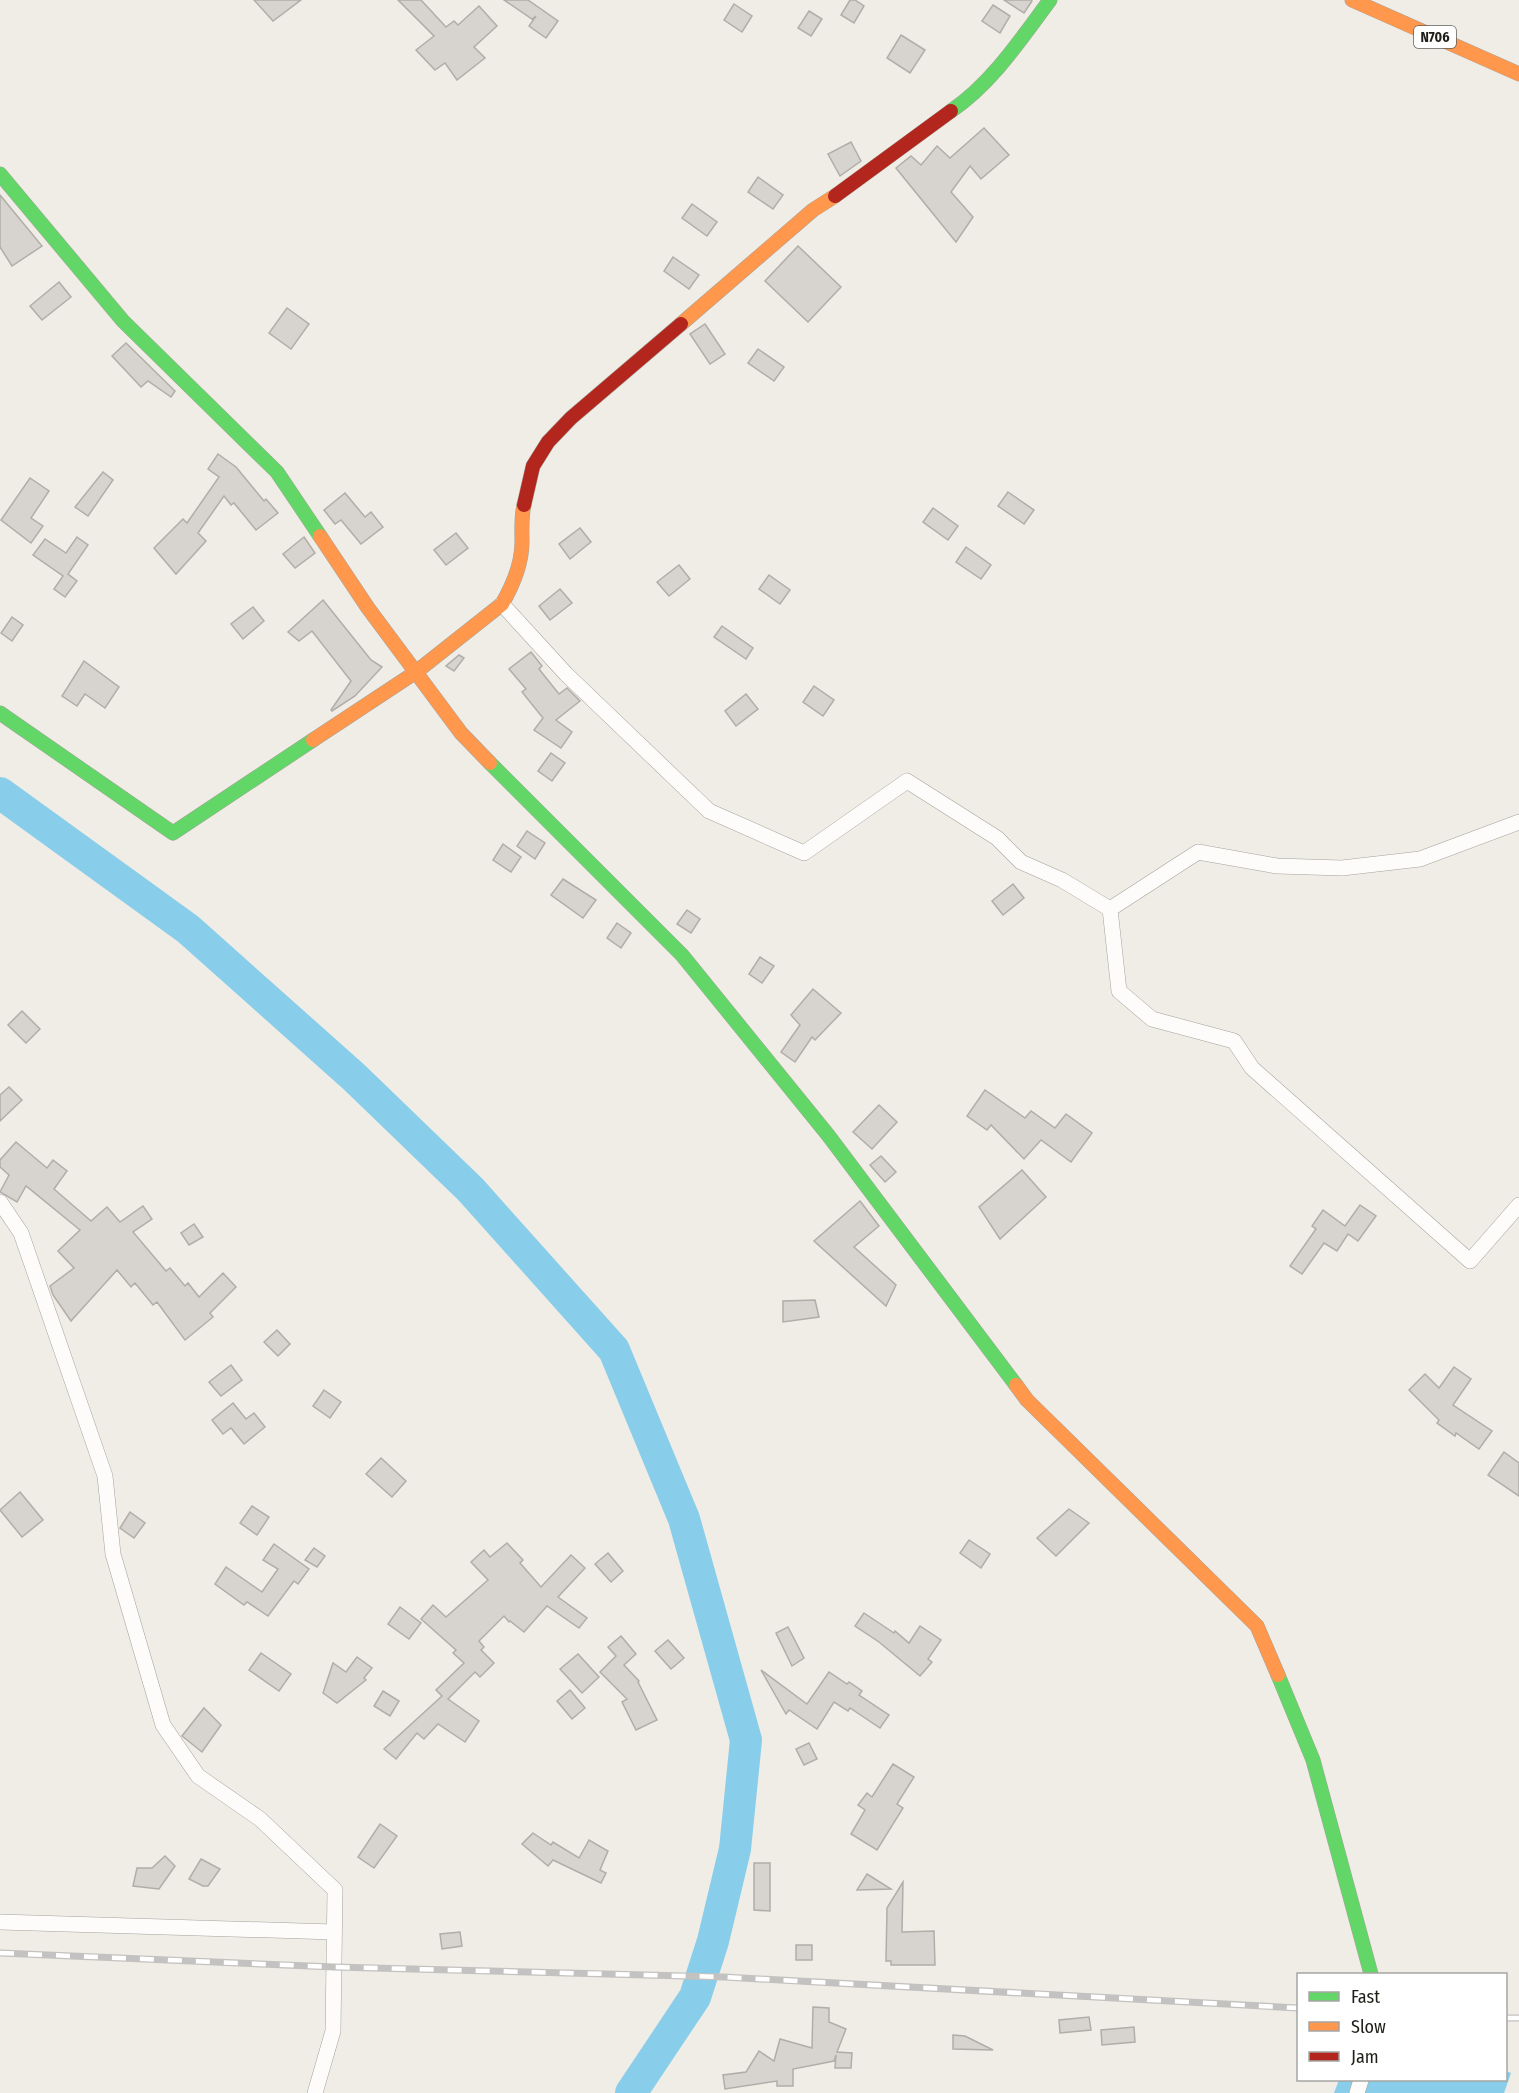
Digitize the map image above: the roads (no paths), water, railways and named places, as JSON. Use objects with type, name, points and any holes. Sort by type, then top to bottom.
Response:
[{"type":"main road","points":[[0,713],[173,833],[416,672],[502,604],[512,589],[519,567],[522,544],[521,516],[533,466],[548,442],[597,395],[813,210],[966,101],[1012,51],[1050,0]]},
{"type":"main road","name":"N706","points":[[1352,0],[1519,74]]},
{"type":"main road","points":[[0,174],[123,321],[277,472],[368,608],[461,733],[681,955],[828,1135],[1027,1400],[1257,1626],[1313,1760],[1371,1973]]},
{"type":"street","points":[[502,604],[566,674],[709,811],[804,853],[907,781],[997,837],[1021,862],[1062,880],[1110,909]]},
{"type":"street","points":[[1110,909],[1198,852],[1277,866],[1342,868],[1420,859],[1519,822]]},
{"type":"street","points":[[1110,909],[1119,991],[1152,1019],[1234,1041],[1252,1068],[1470,1261],[1519,1205]]},
{"type":"street","points":[[0,1202],[21,1233],[105,1476],[113,1554],[163,1725],[198,1776],[260,1819],[335,1890],[333,2031],[315,2093]]},
{"type":"street","points":[[0,1922],[334,1932]]},
{"type":"water","points":[[1507,2071],[1511,2073],[1504,2093],[1334,2093],[1339,2081],[1507,2081]]},
{"type":"waterway","points":[[0,793],[188,929],[354,1077],[471,1190],[614,1350],[684,1519],[746,1740],[735,1849],[713,1941],[695,1997],[631,2093]]},
{"type":"railway","points":[[0,1953],[334,1967],[724,1977],[1297,2008]]},
{"type":"railway","points":[[1507,2018],[1519,2018]]}]
